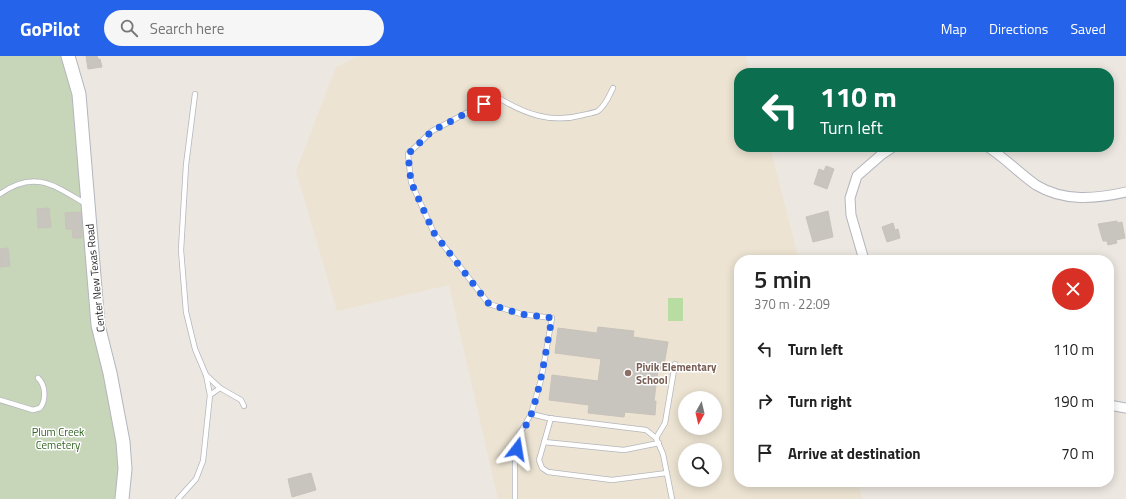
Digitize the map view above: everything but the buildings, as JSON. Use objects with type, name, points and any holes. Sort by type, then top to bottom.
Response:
[{"type":"street","name":"Center New Texas Road","points":[[68,56],[80,94],[98,325],[110,373],[123,442],[125,469],[122,499]]},
{"type":"street","points":[[863,255],[851,214],[850,198],[857,176],[886,152]]},
{"type":"street","points":[[994,152],[1036,184],[1049,191],[1066,196],[1086,198],[1105,197],[1126,192]]},
{"type":"street","points":[[1114,406],[1126,408]]},
{"type":"lane","points":[[515,499],[515,463],[519,435],[531,414],[541,380],[552,318],[521,314],[489,304],[434,233],[411,182],[408,154],[432,131],[497,98],[519,110],[542,117],[572,118],[597,112],[608,100],[613,88]]},
{"type":"lane","points":[[178,499],[196,478],[203,461],[210,395],[206,375],[195,350],[187,318],[181,250],[186,165],[195,94]]},
{"type":"lane","points":[[0,194],[24,182],[45,182],[60,188],[88,205]]},
{"type":"lane","points":[[656,438],[665,423],[675,364]]},
{"type":"lane","points":[[206,375],[220,388],[241,400],[244,406]]},
{"type":"lane","points":[[0,400],[33,410],[40,408],[44,400],[42,384],[38,378]]},
{"type":"lane","points":[[210,395],[220,388]]},
{"type":"lane","points":[[531,414],[551,418],[646,430],[656,438],[663,454],[672,499]]},
{"type":"lane","points":[[551,418],[539,460],[542,468],[548,472],[612,480],[667,473]]},
{"type":"lane","points":[[544,442],[624,450],[658,443]]},
{"type":"shaded area","points":[[360,56],[746,56],[749,68],[734,68],[734,152],[771,152],[798,255],[734,255],[734,487],[859,487],[862,499],[498,499],[449,285],[337,311],[296,171],[336,67]]},
{"type":"green space","name":"Plum Creek Cemetery","points":[[0,56],[62,56],[74,95],[116,439],[119,470],[118,499],[0,499]]},
{"type":"green space","points":[[668,298],[683,298],[683,321],[668,321]]},
{"type":"place","name":"Pivik Elementary School","points":[[628,373]]},
{"type":"route","points":[[484,104],[432,131],[408,154],[411,182],[434,233],[489,304],[521,314],[552,318],[541,380],[531,414],[519,435],[517,449]]}]
